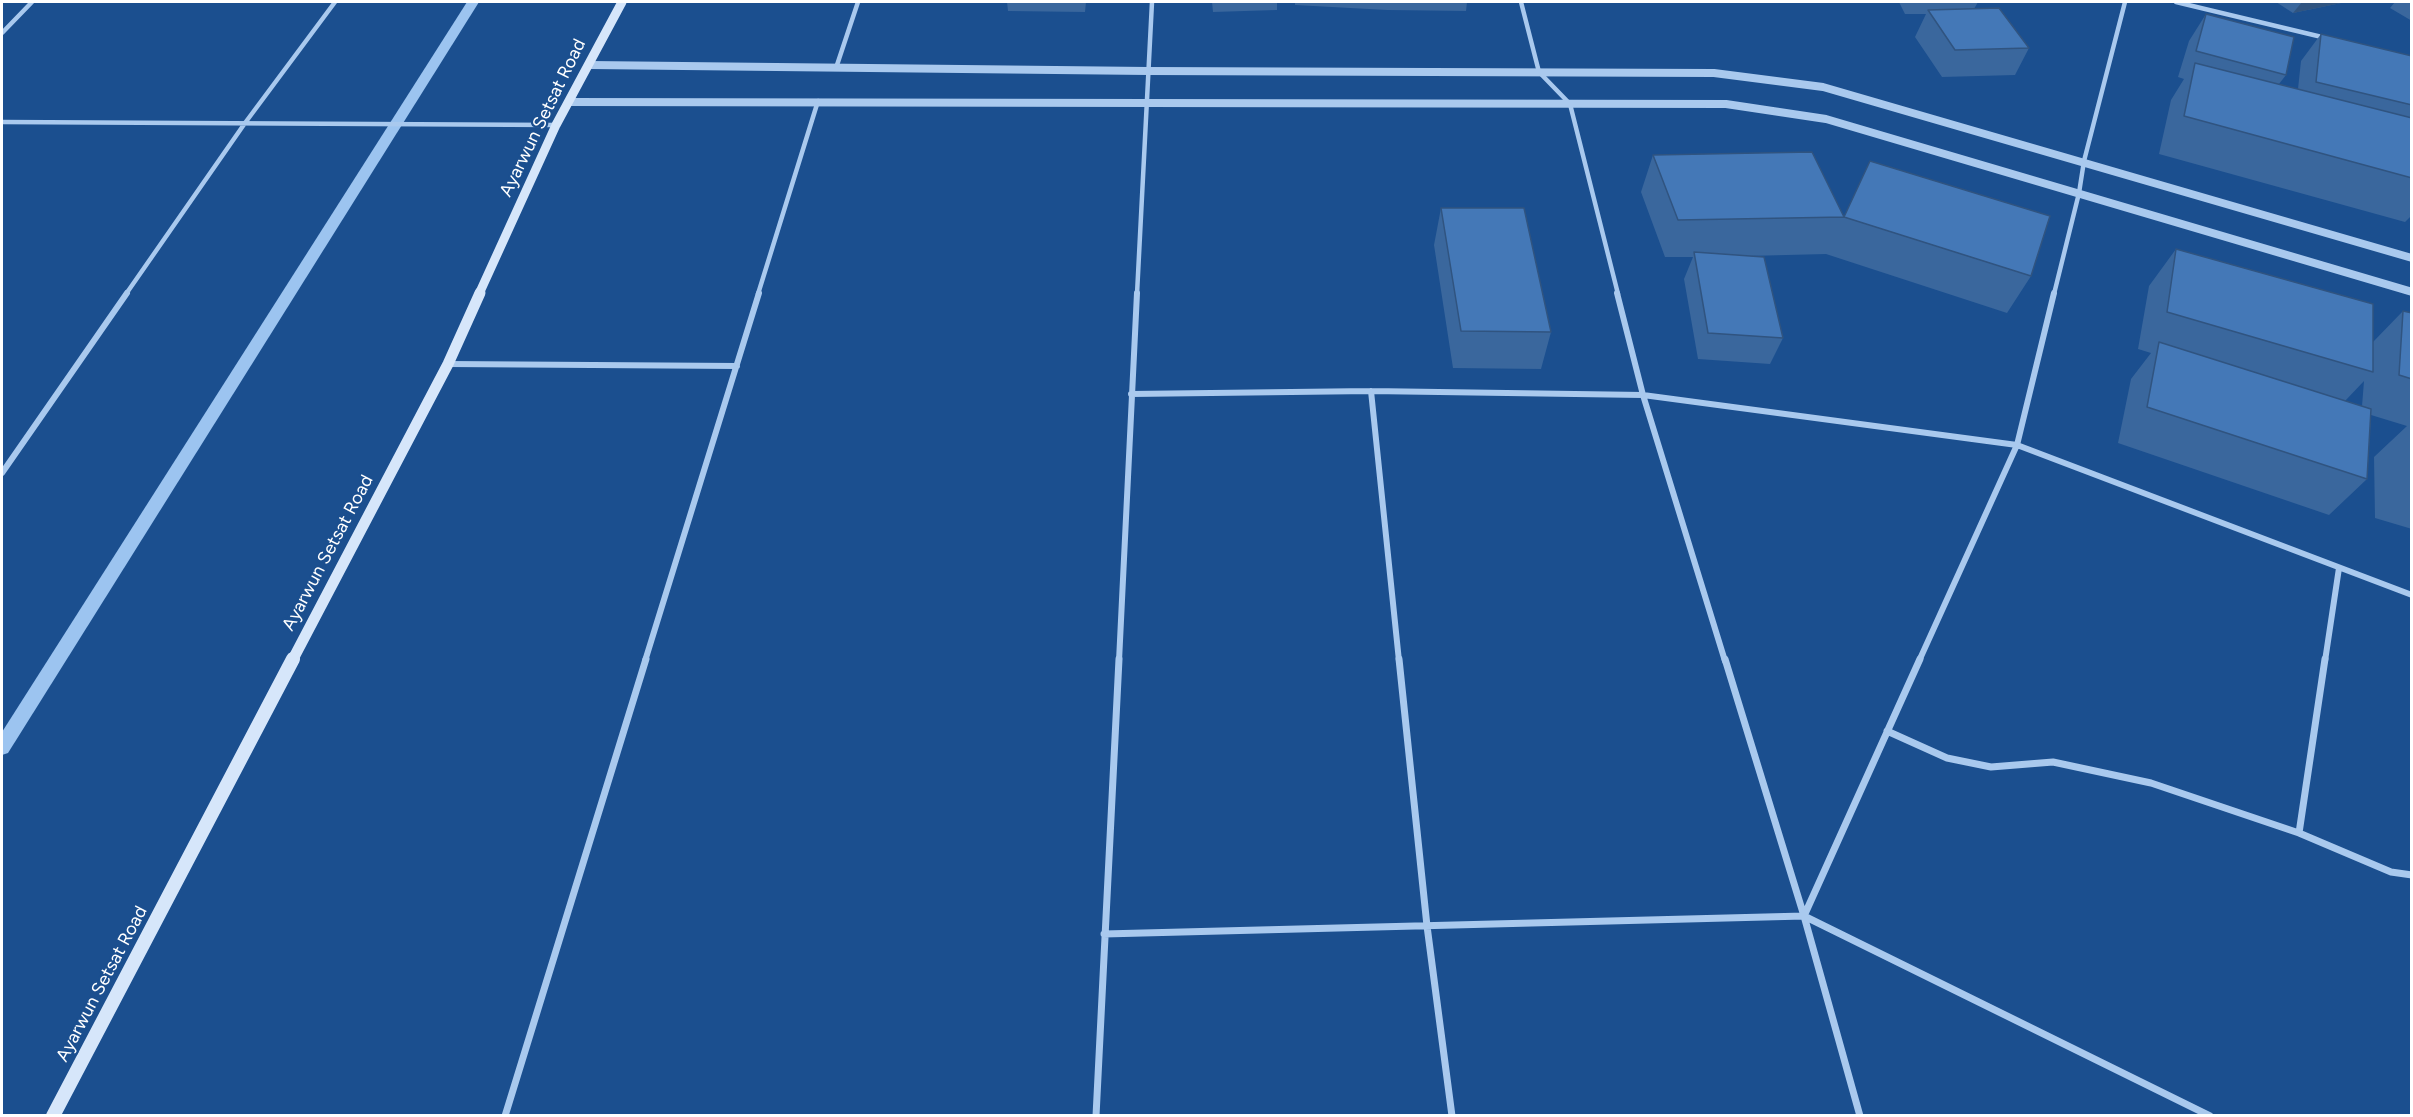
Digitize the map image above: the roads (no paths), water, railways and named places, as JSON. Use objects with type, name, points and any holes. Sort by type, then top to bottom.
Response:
[{"type":"main road","name":"Ayarwun Setsat Road","points":[[53,1116],[448,364],[556,125],[622,2]]},
{"type":"street","points":[[2,33],[32,2]]},
{"type":"street","points":[[2,473],[245,123],[335,2]]},
{"type":"street","points":[[836,68],[858,2]]},
{"type":"street","points":[[1096,1116],[1152,2]]},
{"type":"street","points":[[1521,2],[1539,72],[1570,104],[1643,395],[1804,916],[1860,1116]]},
{"type":"street","points":[[1804,916],[2017,445],[2079,193],[2084,161],[2125,2]]},
{"type":"street","points":[[2176,2],[2333,40]]},
{"type":"street","points":[[590,65],[1148,71],[1714,73],[1823,87],[2412,258]]},
{"type":"street","points":[[505,1116],[818,101]]},
{"type":"street","points":[[569,102],[1726,104],[1826,119],[2412,292]]},
{"type":"street","points":[[2,122],[556,125]]},
{"type":"street","points":[[448,364],[737,366]]},
{"type":"street","points":[[1131,394],[1371,391],[1643,395],[2017,445],[2412,596]]},
{"type":"street","points":[[1371,391],[1427,926],[1452,1116]]},
{"type":"street","points":[[2299,833],[2339,568]]},
{"type":"street","points":[[1887,731],[1947,758],[1991,766],[2053,762],[2151,783],[2299,833],[2391,872],[2412,875]]},
{"type":"street","points":[[1104,934],[1804,916],[2210,1116]]},
{"type":"waterway","points":[[2,747],[473,2]]}]
